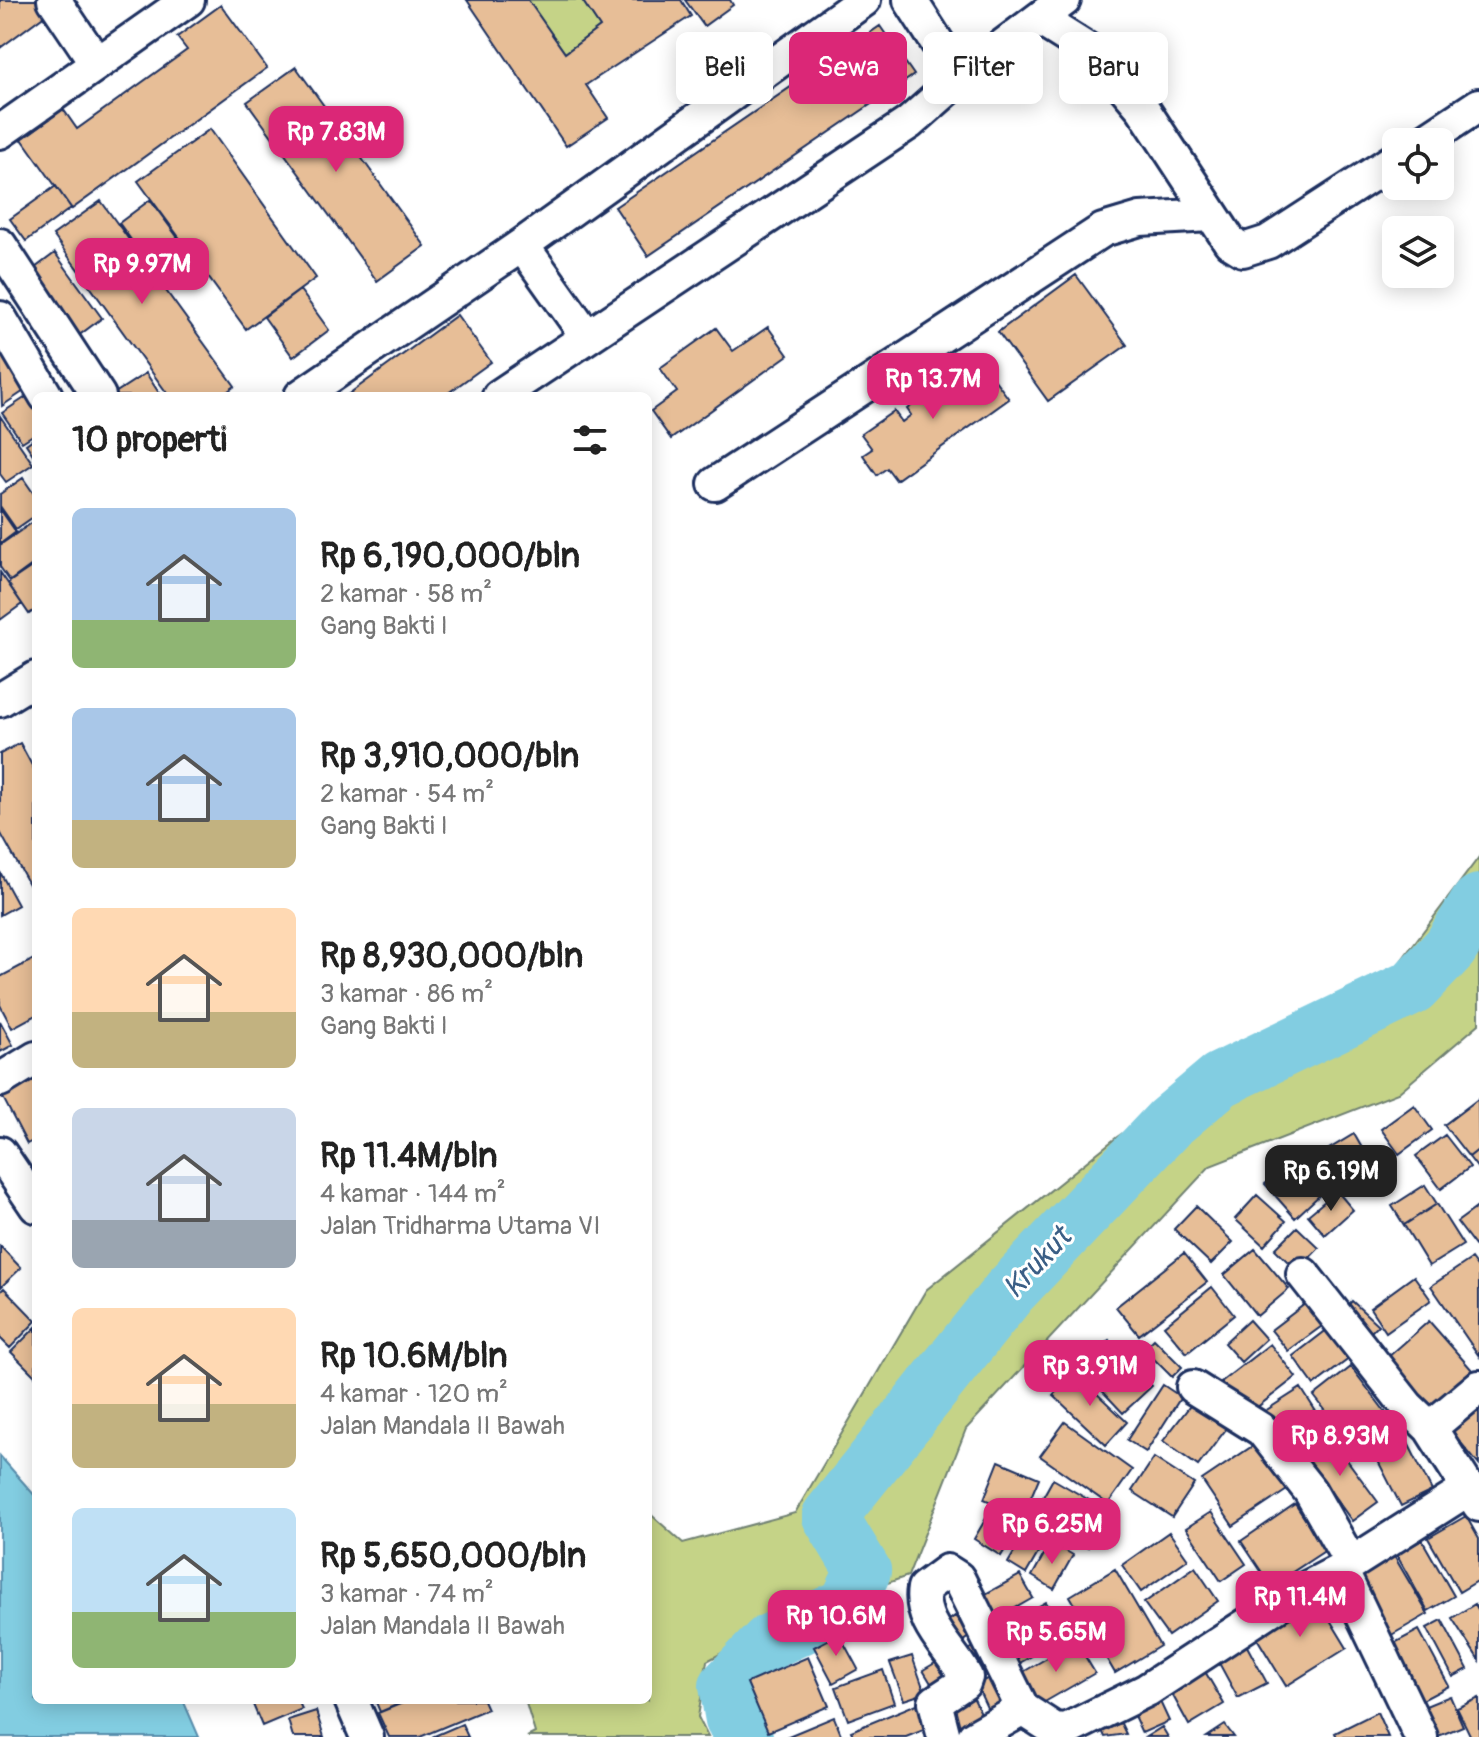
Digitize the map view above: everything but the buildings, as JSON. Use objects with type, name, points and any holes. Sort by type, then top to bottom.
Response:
[{"type":"street","points":[[54,0],[97,64]]},
{"type":"street","points":[[0,132],[188,0]]},
{"type":"street","points":[[307,392],[522,245],[864,0]]},
{"type":"street","points":[[910,0],[931,32]]},
{"type":"street","points":[[1021,32],[1051,9],[1098,56],[1143,109],[1230,242],[1243,250],[1268,242],[1382,168]]},
{"type":"street","points":[[505,392],[586,335],[909,123],[931,104]]},
{"type":"street","points":[[1444,128],[1479,105]]},
{"type":"street","points":[[715,484],[1103,230],[1140,219],[1211,215]]},
{"type":"street","points":[[0,245],[96,392]]},
{"type":"street","points":[[522,245],[586,335]]},
{"type":"street","points":[[0,318],[44,392]]},
{"type":"street","points":[[0,700],[32,680]]},
{"type":"street","points":[[0,1080],[32,1060]]},
{"type":"street","points":[[0,1153],[32,1200]]},
{"type":"street","points":[[944,1737],[935,1702],[964,1683],[966,1677],[929,1623],[923,1594],[924,1588],[949,1570],[958,1578],[1023,1709],[1047,1725],[1066,1730],[1147,1690],[1291,1596],[1473,1497],[1430,1428],[1407,1406],[1303,1274]]},
{"type":"street","points":[[1193,1387],[1262,1430],[1310,1491],[1421,1737]]},
{"type":"street","points":[[1430,1428],[1479,1387]]},
{"type":"street","points":[[353,1704],[367,1737]]},
{"type":"street","points":[[974,1737],[1023,1709]]},
{"type":"green space","points":[[528,0],[582,0],[600,27],[565,53]]},
{"type":"green space","points":[[1479,857],[1479,1024],[1398,1093],[1210,1166],[966,1429],[908,1576],[789,1617],[707,1661],[698,1717],[708,1737],[527,1737],[535,1733],[526,1704],[652,1704],[652,1516],[683,1543],[795,1513],[926,1290],[1117,1137],[1276,1027],[1397,966]]},
{"type":"water","points":[[0,1456],[32,1492],[32,1704],[185,1704],[199,1737],[0,1737]]},
{"type":"waterway","name":"Krukut","points":[[745,1737],[733,1720],[727,1686],[769,1642],[847,1605],[863,1571],[830,1516],[1009,1292],[1169,1123],[1220,1080],[1413,987],[1450,948],[1479,902]]}]
